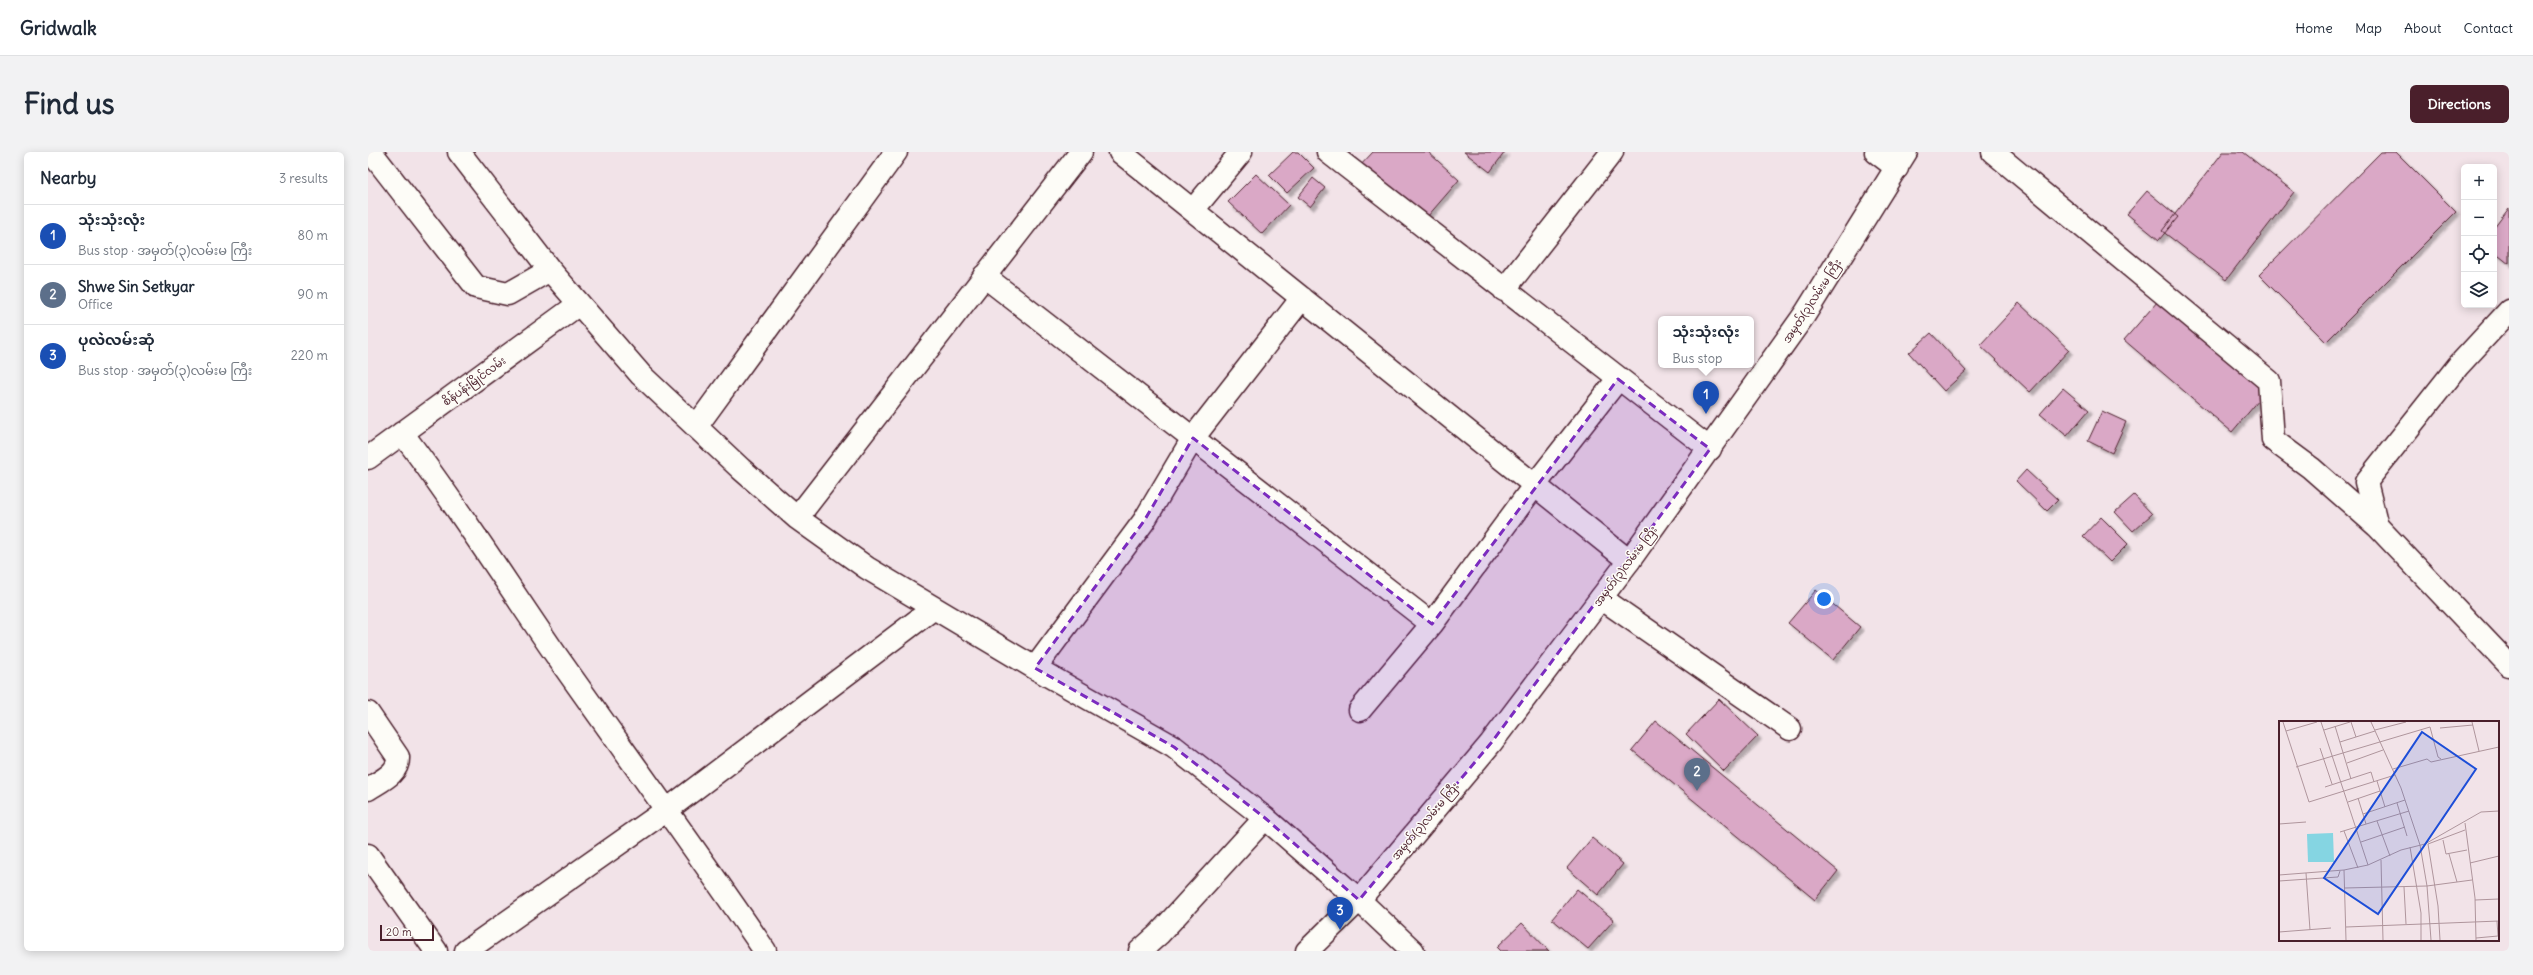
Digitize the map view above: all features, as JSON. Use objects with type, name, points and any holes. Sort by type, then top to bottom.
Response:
[{"type":"street","points":[[371,152],[476,287],[508,294],[550,270]]},
{"type":"street","points":[[459,152],[550,270],[641,375],[797,518],[868,568],[1035,668],[1174,747],[1265,818],[1358,900],[1409,950]]},
{"type":"street","points":[[696,427],[896,152]]},
{"type":"street","points":[[797,518],[1081,152]]},
{"type":"street","points":[[1120,152],[1629,561]]},
{"type":"street","points":[[1193,210],[1241,152]]},
{"type":"street","points":[[1328,152],[1618,379],[1710,449]]},
{"type":"street","points":[[1504,290],[1612,152]]},
{"type":"street","points":[[1876,152],[1902,160]]},
{"type":"street","points":[[1993,152],[2269,381],[2273,440],[2311,468],[2377,526],[2509,664]]},
{"type":"street","name":"အမှတ်(၃)လမ်းမ ကြီး","points":[[1307,951],[1358,900],[1491,743],[1629,561],[1805,314],[1902,160]]},
{"type":"street","points":[[984,276],[1432,624]]},
{"type":"street","points":[[1035,668],[1144,522],[1193,438],[1302,298]]},
{"type":"street","name":"စိန်ပန်းမြိုင်လမ်း","points":[[368,458],[579,304]]},
{"type":"street","points":[[2377,526],[2366,482],[2458,366],[2509,311]]},
{"type":"street","points":[[1360,710],[1432,624],[1534,486],[1618,379]]},
{"type":"street","points":[[402,433],[447,492],[556,654],[668,809],[765,951]]},
{"type":"street","points":[[1601,598],[1790,729]]},
{"type":"street","points":[[466,951],[668,809],[934,608]]},
{"type":"street","points":[[368,713],[398,757],[399,764],[396,770],[368,789]]},
{"type":"street","points":[[1140,951],[1159,934],[1265,818]]},
{"type":"street","points":[[368,855],[436,951]]},
{"type":"highlighted area","points":[[1618,379],[1710,449],[1491,743],[1359,900],[1265,818],[1174,747],[1035,668],[1144,521],[1193,438],[1432,624]]},
{"type":"building","points":[[1293,152],[1298,152],[1314,168],[1287,193],[1269,175]]},
{"type":"building","points":[[1373,152],[1428,152],[1459,180],[1421,224],[1358,168]]},
{"type":"building","points":[[1464,152],[1505,152],[1490,172]]},
{"type":"building","points":[[2223,152],[2243,152],[2294,192],[2226,280],[2162,231]]},
{"type":"building","points":[[2381,152],[2396,152],[2456,212],[2326,342],[2259,275]]},
{"type":"building","points":[[1256,174],[1289,205],[1262,234],[1228,202]]},
{"type":"building","points":[[1313,178],[1325,188],[1310,207],[1298,197]]},
{"type":"building","points":[[2147,191],[2178,217],[2159,240],[2127,214]]},
{"type":"building","points":[[2509,208],[2509,264],[2497,254],[2497,224]]},
{"type":"building","points":[[2158,301],[2265,393],[2232,432],[2124,340]]},
{"type":"building","points":[[2019,303],[2069,350],[2030,392],[1980,345]]},
{"type":"building","points":[[1931,333],[1966,371],[1944,391],[1909,353]]},
{"type":"building","points":[[2063,388],[2089,410],[2067,436],[2040,414]]},
{"type":"building","points":[[2102,411],[2126,422],[2112,453],[2088,441]]},
{"type":"building","points":[[2026,470],[2058,500],[2047,511],[2016,481]]},
{"type":"building","points":[[2134,495],[2152,514],[2133,531],[2115,512]]},
{"type":"building","points":[[2101,517],[2128,544],[2110,562],[2083,536]]},
{"type":"building","points":[[1816,590],[1860,627],[1833,660],[1788,623]]},
{"type":"building","points":[[1719,699],[1758,736],[1724,771],[1686,734]]},
{"type":"building","points":[[1656,721],[1838,871],[1815,900],[1632,750]]},
{"type":"building","points":[[1592,838],[1623,864],[1598,895],[1567,868]]},
{"type":"building","points":[[1577,889],[1614,920],[1588,949],[1552,919]]},
{"type":"building","points":[[1522,923],[1549,951],[1501,951],[1497,947]]},
{"type":"place","name":"သုံးသုံးလုံး","points":[[1706,414]]},
{"type":"place","name":"Shwe Sin Setkyar","points":[[1697,791]]},
{"type":"place","name":"ပုလဲလမ်းဆုံ","points":[[1340,930]]}]
